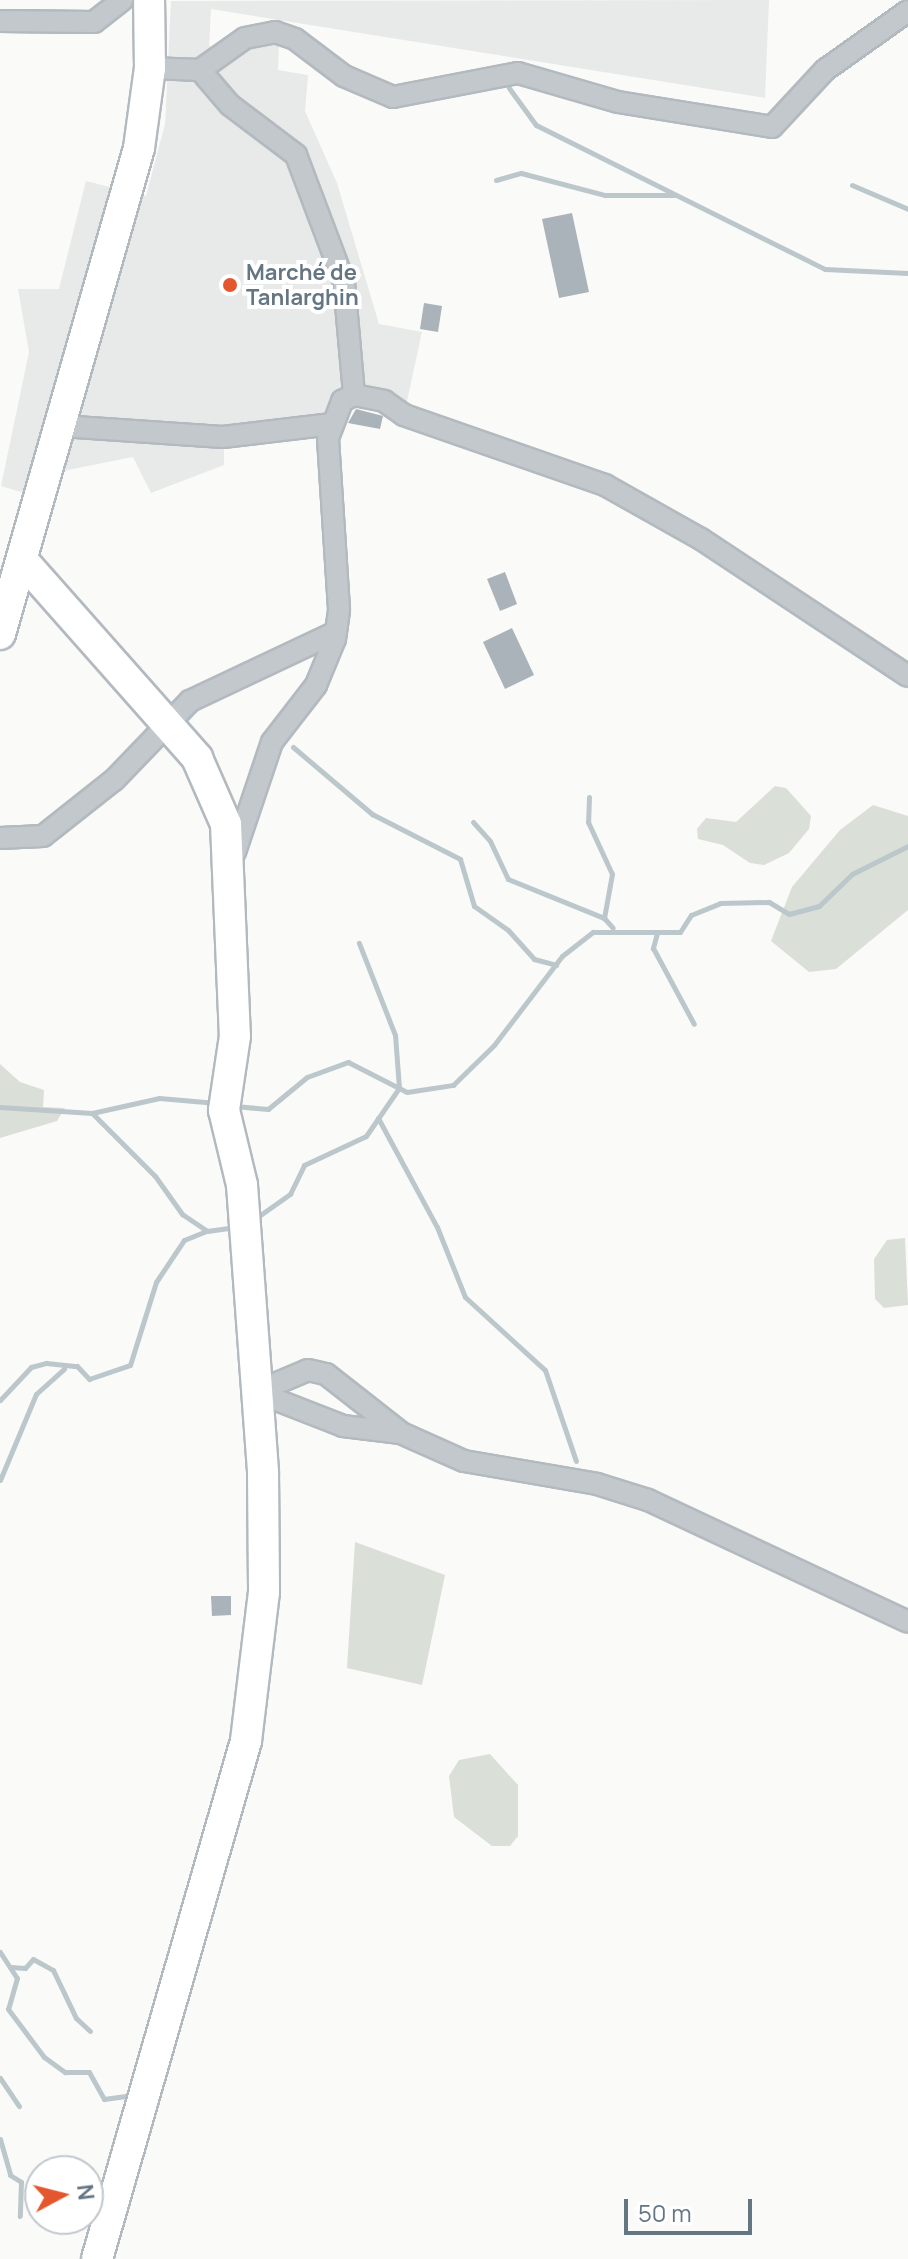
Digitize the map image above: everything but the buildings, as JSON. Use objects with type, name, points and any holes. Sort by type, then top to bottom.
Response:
[{"type":"street","points":[[0,21],[94,22],[122,0]]},
{"type":"street","points":[[0,634],[139,148],[150,68],[149,0]]},
{"type":"street","points":[[150,68],[200,70],[245,38],[275,32],[295,39],[344,76],[393,97],[518,73],[618,102],[772,127],[825,70],[908,11]]},
{"type":"street","points":[[200,70],[230,105],[296,155],[344,282],[354,395]]},
{"type":"street","points":[[231,871],[248,802],[272,742],[316,685],[336,632],[332,424],[342,401],[354,395],[384,401],[404,415],[605,485],[701,539],[908,676]]},
{"type":"street","points":[[61,426],[223,437],[332,424]]},
{"type":"street","points":[[23,561],[166,723],[217,795],[231,871],[235,1036],[224,1110],[242,1185],[256,1392],[264,1592],[246,1741],[97,2259]]},
{"type":"street","points":[[0,838],[43,836],[72,817],[190,701],[295,656],[336,632]]},
{"type":"street","points":[[256,1392],[308,1370],[326,1374],[401,1433],[464,1461],[597,1484],[648,1500],[908,1622]]},
{"type":"street","points":[[256,1392],[343,1426],[401,1433]]},
{"type":"shaded area","points":[[769,0],[765,98],[211,9],[209,46],[279,45],[278,70],[308,75],[305,111],[337,183],[379,324],[422,332],[404,415],[354,395],[334,415],[224,437],[224,465],[151,493],[133,457],[48,474],[41,498],[1,486],[29,352],[18,289],[59,289],[86,181],[146,196],[165,124],[171,1]]},
{"type":"shaded area","points":[[775,786],[786,788],[811,816],[809,829],[789,853],[764,865],[750,863],[723,845],[698,839],[697,829],[706,818],[736,822]]},
{"type":"shaded area","points":[[873,805],[908,816],[908,910],[836,969],[809,972],[771,941],[792,887],[840,830]]},
{"type":"shaded area","points":[[0,1064],[20,1082],[44,1090],[43,1107],[65,1108],[57,1121],[0,1138]]},
{"type":"shaded area","points":[[905,1238],[908,1305],[884,1308],[875,1299],[874,1259],[887,1240]]},
{"type":"shaded area","points":[[355,1542],[445,1575],[422,1685],[347,1668]]},
{"type":"shaded area","points":[[490,1754],[518,1785],[518,1836],[510,1846],[492,1846],[454,1817],[449,1776],[459,1760]]},
{"type":"waterway","points":[[509,88],[536,125],[825,269],[908,273]]},
{"type":"waterway","points":[[496,180],[521,173],[605,195],[674,195]]},
{"type":"waterway","points":[[852,185],[908,209]]},
{"type":"waterway","points":[[293,747],[372,814],[460,859],[474,906],[508,930],[534,959],[556,965]]},
{"type":"waterway","points":[[589,797],[588,822],[612,874],[604,918]]},
{"type":"waterway","points":[[473,822],[490,841],[508,879],[604,918],[613,928]]},
{"type":"waterway","points":[[234,1106],[268,1109],[307,1077],[348,1062],[407,1092],[453,1085],[494,1045],[562,956],[593,932],[680,932],[691,915],[720,903],[769,902],[789,914],[819,906],[852,874],[908,846]]},
{"type":"waterway","points":[[657,933],[653,948],[694,1024]]},
{"type":"waterway","points":[[256,1218],[290,1194],[304,1165],[366,1136],[399,1088],[395,1035],[359,943]]},
{"type":"waterway","points":[[92,1113],[159,1098],[217,1103]]},
{"type":"waterway","points":[[0,1107],[92,1113],[155,1176],[182,1214],[207,1231],[236,1227]]},
{"type":"waterway","points":[[378,1118],[437,1227],[465,1297],[545,1370],[576,1461]]},
{"type":"waterway","points":[[0,1400],[31,1367],[46,1363],[77,1366],[89,1379],[130,1365],[156,1282],[184,1240],[206,1231]]},
{"type":"waterway","points":[[0,1480],[36,1394],[64,1369]]},
{"type":"waterway","points":[[0,1952],[17,1978],[8,2009],[44,2057],[65,2072],[89,2072],[104,2099],[126,2096]]},
{"type":"waterway","points":[[11,1967],[25,1968],[33,1959],[53,1970],[76,2018],[90,2031]]},
{"type":"waterway","points":[[0,2078],[19,2106]]},
{"type":"waterway","points":[[0,2139],[10,2175],[21,2182],[20,2216]]},
{"type":"place","name":"Marché de Tanlarghin","points":[[230,285]]}]
